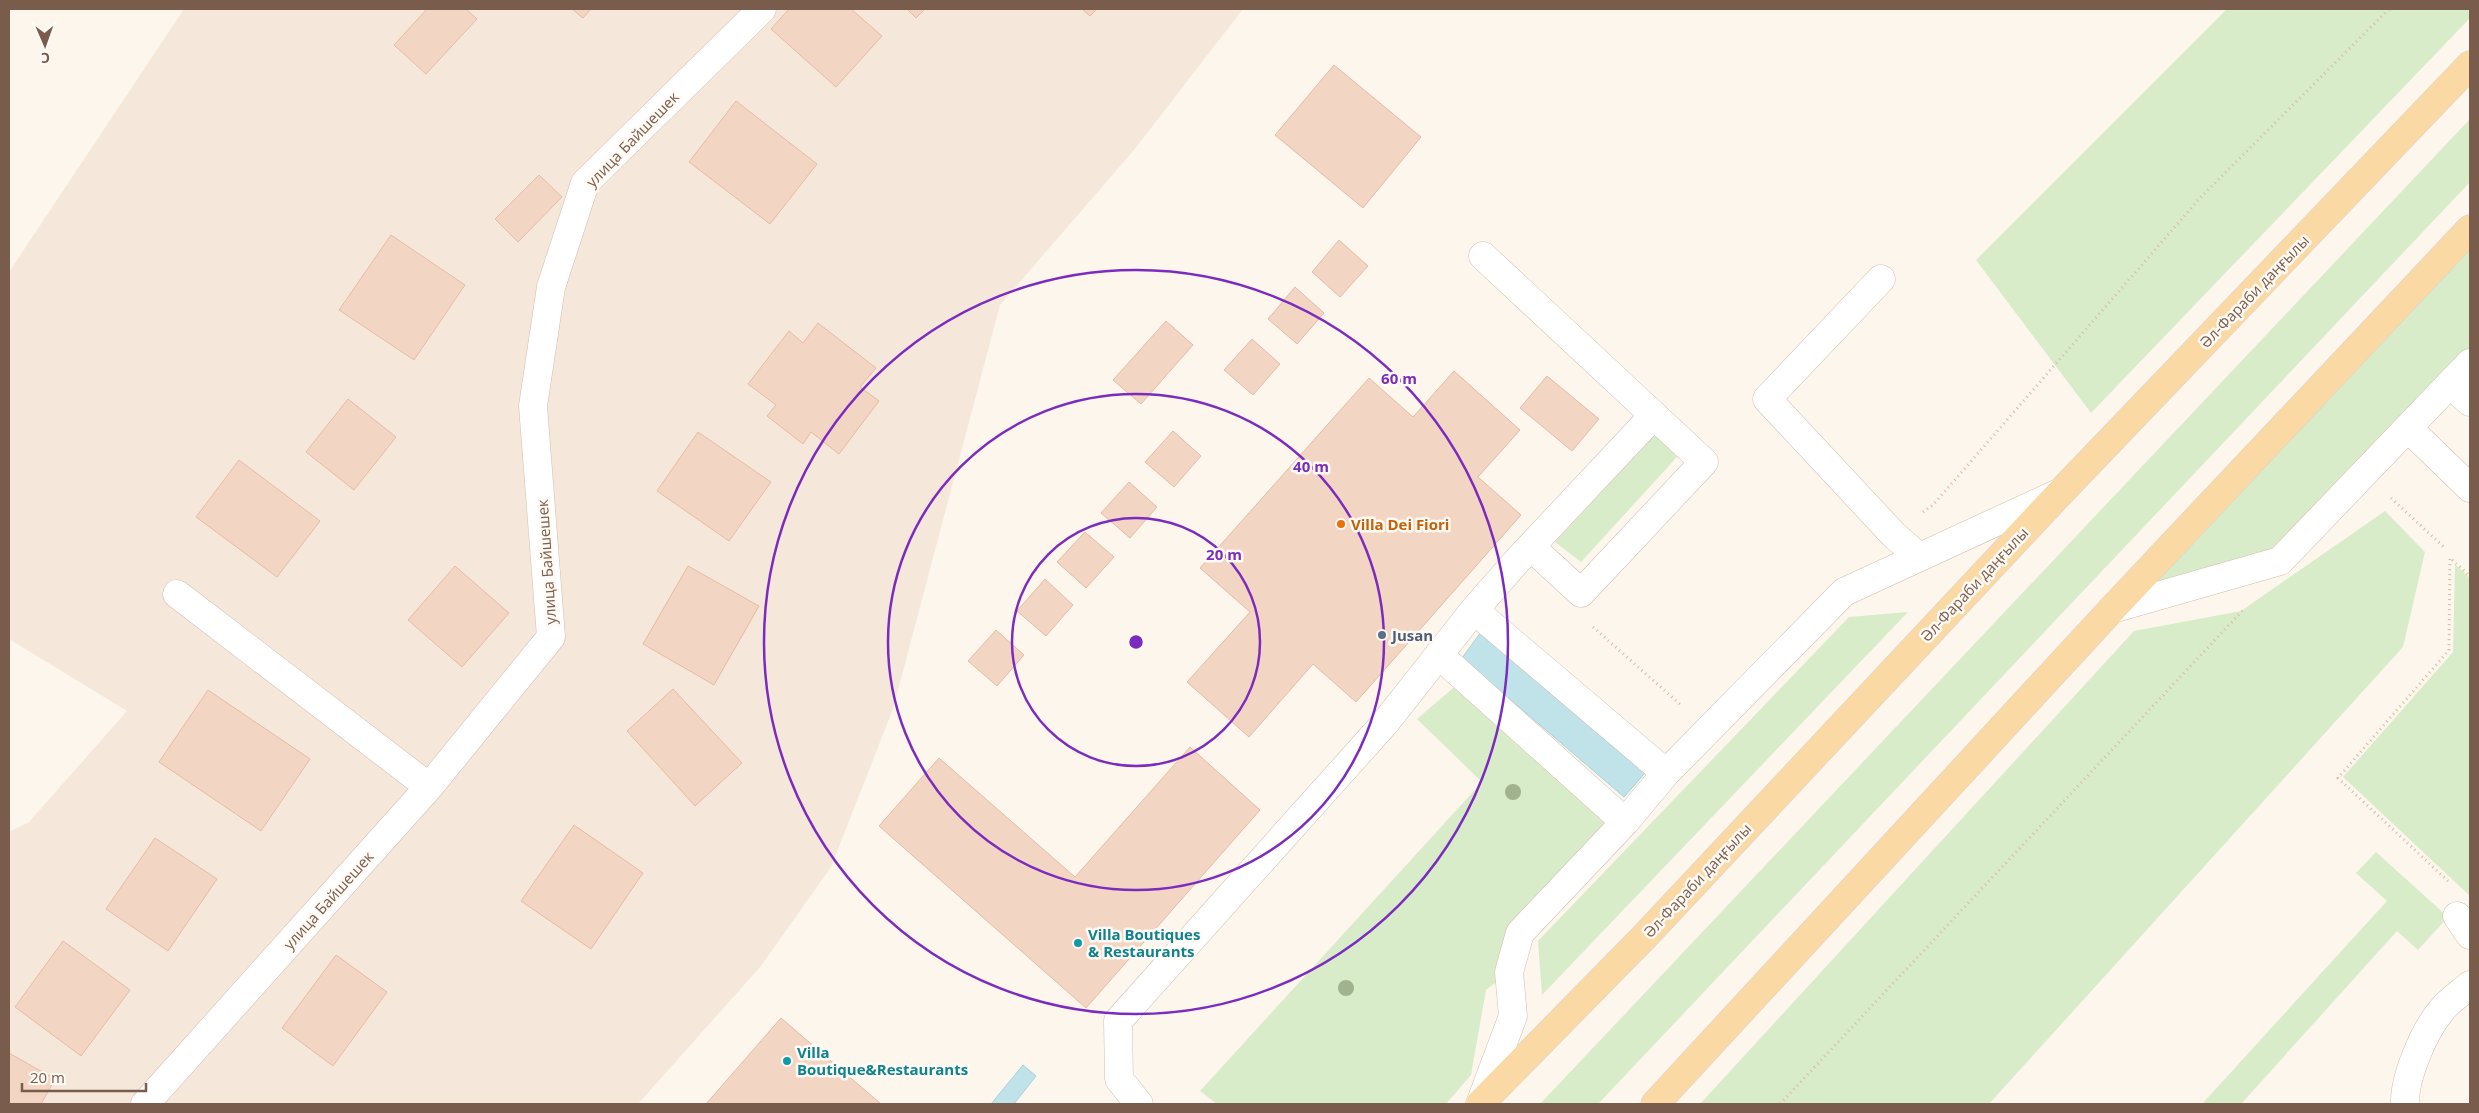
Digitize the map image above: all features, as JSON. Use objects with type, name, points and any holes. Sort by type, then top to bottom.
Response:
[{"type":"main road","name":"Әл-Фараби даңғылы","points":[[1480,1104],[1646,935],[2061,492],[2470,65]]},
{"type":"main road","points":[[1655,1104],[2112,609],[2470,229]]},
{"type":"street","name":"улица Байшешек","points":[[145,1104],[429,787],[551,637],[533,406],[551,287],[585,183],[762,9]]},
{"type":"street","points":[[1483,256],[1704,462],[1581,593],[1531,546]]},
{"type":"street","points":[[1881,279],[1767,399],[1893,534],[1920,557]]},
{"type":"street","points":[[2112,609],[2280,561],[2408,428],[2460,393],[2470,363]]},
{"type":"street","points":[[1139,1104],[1119,1079],[1118,1020],[1386,723],[1474,610],[1531,546],[1654,416]]},
{"type":"street","points":[[2408,428],[2470,488]]},
{"type":"street","points":[[1480,1104],[1513,1016],[1509,972],[1520,933],[1625,822],[1666,773],[1844,592],[2061,492]]},
{"type":"street","points":[[178,594],[429,787]]},
{"type":"street","points":[[1474,610],[1666,773]]},
{"type":"street","points":[[1438,654],[1625,822]]},
{"type":"street","points":[[2405,1104],[2404,1095],[2415,1056],[2441,1010],[2470,985]]},
{"type":"path","points":[[1893,534],[1933,505],[2200,198],[2389,9]]},
{"type":"path","points":[[2449,882],[2338,778],[2449,650],[2450,558],[2470,576]]},
{"type":"path","points":[[1780,1104],[2241,611]]},
{"type":"path","points":[[1587,622],[1688,712]]},
{"type":"shaded area","points":[[184,9],[1243,9],[1134,150],[1000,305],[893,709],[831,867],[761,966],[638,1104],[9,1104],[9,832],[29,822],[127,711],[9,639],[9,272]]},
{"type":"green space","points":[[2227,9],[2470,9],[2470,18],[2091,413],[1976,260]]},
{"type":"green space","points":[[2470,119],[2470,182],[1598,1104],[1540,1104]]},
{"type":"green space","points":[[2470,242],[2470,362],[2280,561],[2127,605]]},
{"type":"green space","points":[[1663,425],[1687,446],[1581,562],[1555,542]]},
{"type":"green space","points":[[2385,511],[2425,552],[2403,647],[1989,1104],[1700,1104],[2134,631],[2241,611]]},
{"type":"green space","points":[[2455,564],[2470,578],[2470,896],[2343,777],[2453,652]]},
{"type":"green space","points":[[1908,612],[1542,995],[1538,941],[1849,617]]},
{"type":"green space","points":[[1465,678],[1625,822],[1520,933],[1509,972],[1486,990],[1471,1075],[1446,1104],[1217,1104],[1200,1091],[1482,782],[1417,719]]},
{"type":"green space","points":[[2376,852],[2448,917],[2418,950],[2397,931],[2241,1104],[2202,1104],[2387,901],[2356,873]]},
{"type":"water","points":[[1481,632],[1645,773],[1624,797],[1462,658]]},
{"type":"water","points":[[1023,1065],[1036,1076],[1014,1104],[991,1104]]},
{"type":"building","points":[[427,9],[466,9],[477,19],[426,74],[394,45]]},
{"type":"building","points":[[572,9],[591,9],[583,18]]},
{"type":"building","points":[[789,9],[851,9],[882,36],[836,87],[771,29]]},
{"type":"building","points":[[907,9],[925,9],[916,18]]},
{"type":"building","points":[[1082,9],[1097,9],[1090,16]]},
{"type":"building","points":[[1334,65],[1421,137],[1363,208],[1275,135]]},
{"type":"building","points":[[736,101],[817,164],[770,224],[689,162]]},
{"type":"building","points":[[539,175],[562,197],[518,242],[495,219]]},
{"type":"building","points":[[391,235],[465,285],[414,360],[339,310]]},
{"type":"building","points":[[1339,240],[1368,266],[1340,297],[1312,272]]},
{"type":"building","points":[[1295,287],[1324,313],[1297,344],[1268,319]]},
{"type":"building","points":[[1166,321],[1193,345],[1141,404],[1113,380]]},
{"type":"building","points":[[818,323],[876,368],[860,387],[879,401],[839,454],[811,432],[803,444],[767,416],[776,405],[748,384],[789,331],[803,343]]},
{"type":"building","points":[[1252,339],[1280,364],[1253,395],[1224,370]]},
{"type":"building","points":[[1454,371],[1520,430],[1478,477],[1521,515],[1356,702],[1313,664],[1249,737],[1187,682],[1250,612],[1200,568],[1369,378],[1413,417]]},
{"type":"building","points":[[1547,376],[1599,419],[1572,451],[1520,408]]},
{"type":"building","points":[[348,399],[396,437],[354,490],[306,452]]},
{"type":"building","points":[[1173,431],[1201,456],[1174,487],[1145,462]]},
{"type":"building","points":[[698,432],[771,482],[729,541],[657,491]]},
{"type":"building","points":[[239,460],[320,521],[277,577],[196,517]]},
{"type":"building","points":[[1129,482],[1157,507],[1130,538],[1101,513]]},
{"type":"building","points":[[1085,532],[1114,557],[1086,588],[1057,562]]},
{"type":"building","points":[[455,566],[509,613],[462,667],[408,620]]},
{"type":"building","points":[[688,566],[759,606],[714,685],[643,644]]},
{"type":"building","points":[[1045,579],[1073,605],[1046,636],[1017,611]]},
{"type":"building","points":[[996,630],[1024,655],[997,686],[968,661]]},
{"type":"building","points":[[673,689],[742,763],[695,806],[627,731]]},
{"type":"building","points":[[208,690],[310,759],[261,831],[159,762]]},
{"type":"building","name":"Villa Boutiques & Restaurants","points":[[1190,747],[1260,810],[1086,1008],[879,826],[939,758],[1075,877]]},
{"type":"building","points":[[574,825],[643,873],[591,949],[521,901]]},
{"type":"building","points":[[155,838],[217,879],[168,951],[106,909]]},
{"type":"building","points":[[63,941],[130,990],[81,1056],[15,1007]]},
{"type":"building","points":[[336,955],[387,992],[333,1066],[282,1028]]},
{"type":"building","name":"Villa Boutique&Restaurants","points":[[781,1018],[881,1104],[706,1104]]},
{"type":"building","points":[[9,1053],[55,1079],[41,1104],[9,1104]]},
{"type":"place","name":"Villa Dei Fiori","points":[[1341,524]]},
{"type":"place","name":"Jusan","points":[[1382,635]]},
{"type":"place","name":"Villa Boutiques & Restaurants","points":[[1078,943]]},
{"type":"place","name":"Villa Boutique&Restaurants","points":[[787,1061]]}]
